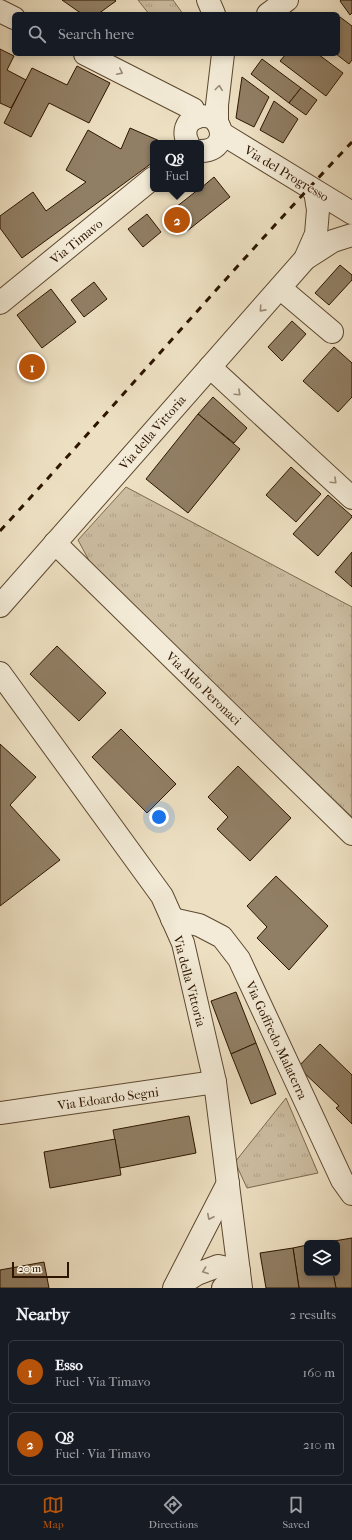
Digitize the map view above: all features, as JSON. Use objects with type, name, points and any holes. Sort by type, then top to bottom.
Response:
[{"type":"street","points":[[208,0],[213,12]]},
{"type":"street","points":[[271,12],[287,0]]},
{"type":"street","points":[[0,11],[12,17]]},
{"type":"street","points":[[89,56],[193,109],[195,118],[190,121],[185,131],[186,140]]},
{"type":"street","points":[[204,151],[212,149],[217,145],[219,128],[217,105],[224,56]]},
{"type":"street","name":"Via del Progresso","points":[[195,118],[200,116],[213,118],[219,128],[315,191],[352,213]]},
{"type":"street","name":"Via Timavo","points":[[0,303],[150,180]]},
{"type":"street","name":"Via della Vittoria","points":[[305,260],[316,234],[318,210],[315,191]]},
{"type":"street","name":"Via della Vittoria","points":[[0,606],[305,260],[333,241],[352,235]]},
{"type":"street","points":[[280,288],[332,332]]},
{"type":"street","points":[[210,367],[352,498]]},
{"type":"street","name":"Via Aldo Peronaci","points":[[55,543],[352,834]]},
{"type":"street","name":"Via della Vittoria","points":[[0,673],[162,896],[183,943],[215,1082],[240,1279]]},
{"type":"street","name":"Via Goffredo Malaterra","points":[[172,919],[199,925],[222,937],[239,959],[342,1180],[352,1194]]},
{"type":"street","name":"Via Edoardo Segni","points":[[0,1113],[215,1082]]},
{"type":"street","points":[[174,1288],[228,1183]]},
{"type":"street","points":[[174,1288],[196,1274],[218,1266],[240,1279]]},
{"type":"street","points":[[223,1288],[240,1279]]},
{"type":"green space","points":[[138,0],[173,0],[182,12],[147,12]]},
{"type":"green space","points":[[126,487],[352,607],[352,817],[92,566],[78,540]]},
{"type":"green space","points":[[286,1098],[318,1173],[247,1188],[235,1162]]},
{"type":"building","points":[[62,0],[116,1],[101,12],[79,12]]},
{"type":"building","points":[[352,0],[352,13],[350,15],[340,1]]},
{"type":"building","points":[[340,17],[352,26],[352,60],[349,64],[339,56],[340,56]]},
{"type":"building","points":[[0,49],[14,56],[7,70],[26,80],[11,108],[0,103]]},
{"type":"building","points":[[284,56],[321,56],[343,73],[326,96],[280,61]]},
{"type":"building","points":[[262,59],[301,88],[289,103],[251,74]]},
{"type":"building","points":[[77,66],[110,83],[89,123],[49,103],[31,137],[4,123],[32,68],[67,85]]},
{"type":"building","points":[[242,77],[269,97],[254,127],[236,118]]},
{"type":"building","points":[[301,88],[317,100],[306,115],[289,103]]},
{"type":"building","points":[[274,101],[298,119],[283,143],[260,130]]},
{"type":"building","points":[[130,128],[157,140],[150,140],[150,164],[22,258],[0,228],[0,216],[33,192],[46,211],[86,182],[66,170],[88,130],[121,149]]},
{"type":"building","points":[[214,177],[230,197],[187,231],[171,211],[195,192],[204,192],[204,185]]},
{"type":"building","points":[[147,214],[161,232],[143,247],[128,229]]},
{"type":"building","points":[[340,265],[352,275],[352,280],[329,305],[315,293]]},
{"type":"building","points":[[94,282],[107,299],[84,317],[71,300]]},
{"type":"building","points":[[51,289],[76,322],[42,348],[17,315]]},
{"type":"building","points":[[292,321],[306,334],[282,361],[268,347]]},
{"type":"building","points":[[334,347],[352,363],[352,397],[338,412],[303,381]]},
{"type":"building","points":[[213,397],[247,428],[234,443],[198,414]]},
{"type":"building","points":[[198,414],[240,449],[188,513],[146,479]]},
{"type":"building","points":[[291,467],[321,494],[296,522],[266,495]]},
{"type":"building","points":[[328,495],[352,517],[318,556],[293,534]]},
{"type":"building","points":[[352,552],[352,587],[335,572]]},
{"type":"building","points":[[57,646],[106,693],[79,721],[30,674]]},
{"type":"building","points":[[121,729],[176,784],[147,813],[92,757]]},
{"type":"building","points":[[0,744],[36,777],[10,805],[60,860],[0,906]]},
{"type":"building","points":[[238,766],[291,818],[250,861],[217,829],[228,817],[208,797]]},
{"type":"building","points":[[276,876],[328,926],[289,970],[257,938],[267,927],[247,906]]},
{"type":"building","points":[[236,992],[256,1043],[231,1054],[211,1001]]},
{"type":"building","points":[[256,1043],[276,1094],[251,1104],[231,1054]]},
{"type":"building","points":[[320,1044],[352,1075],[352,1124],[336,1108],[339,1106],[298,1067]]},
{"type":"building","points":[[189,1116],[196,1153],[120,1168],[113,1130]]},
{"type":"building","points":[[115,1139],[121,1175],[50,1188],[44,1152]]},
{"type":"building","points":[[352,1238],[352,1288],[336,1288],[334,1276],[340,1276],[340,1240]]},
{"type":"building","points":[[304,1246],[304,1276],[334,1276],[336,1288],[299,1288],[293,1248]]},
{"type":"building","points":[[293,1248],[299,1288],[266,1288],[260,1253]]},
{"type":"building","points":[[44,1262],[49,1288],[0,1288],[0,1270]]},
{"type":"railway","points":[[0,531],[263,238],[352,142]]},
{"type":"place","name":"Q8","points":[[177,220]]},
{"type":"place","name":"Esso","points":[[32,367]]}]
